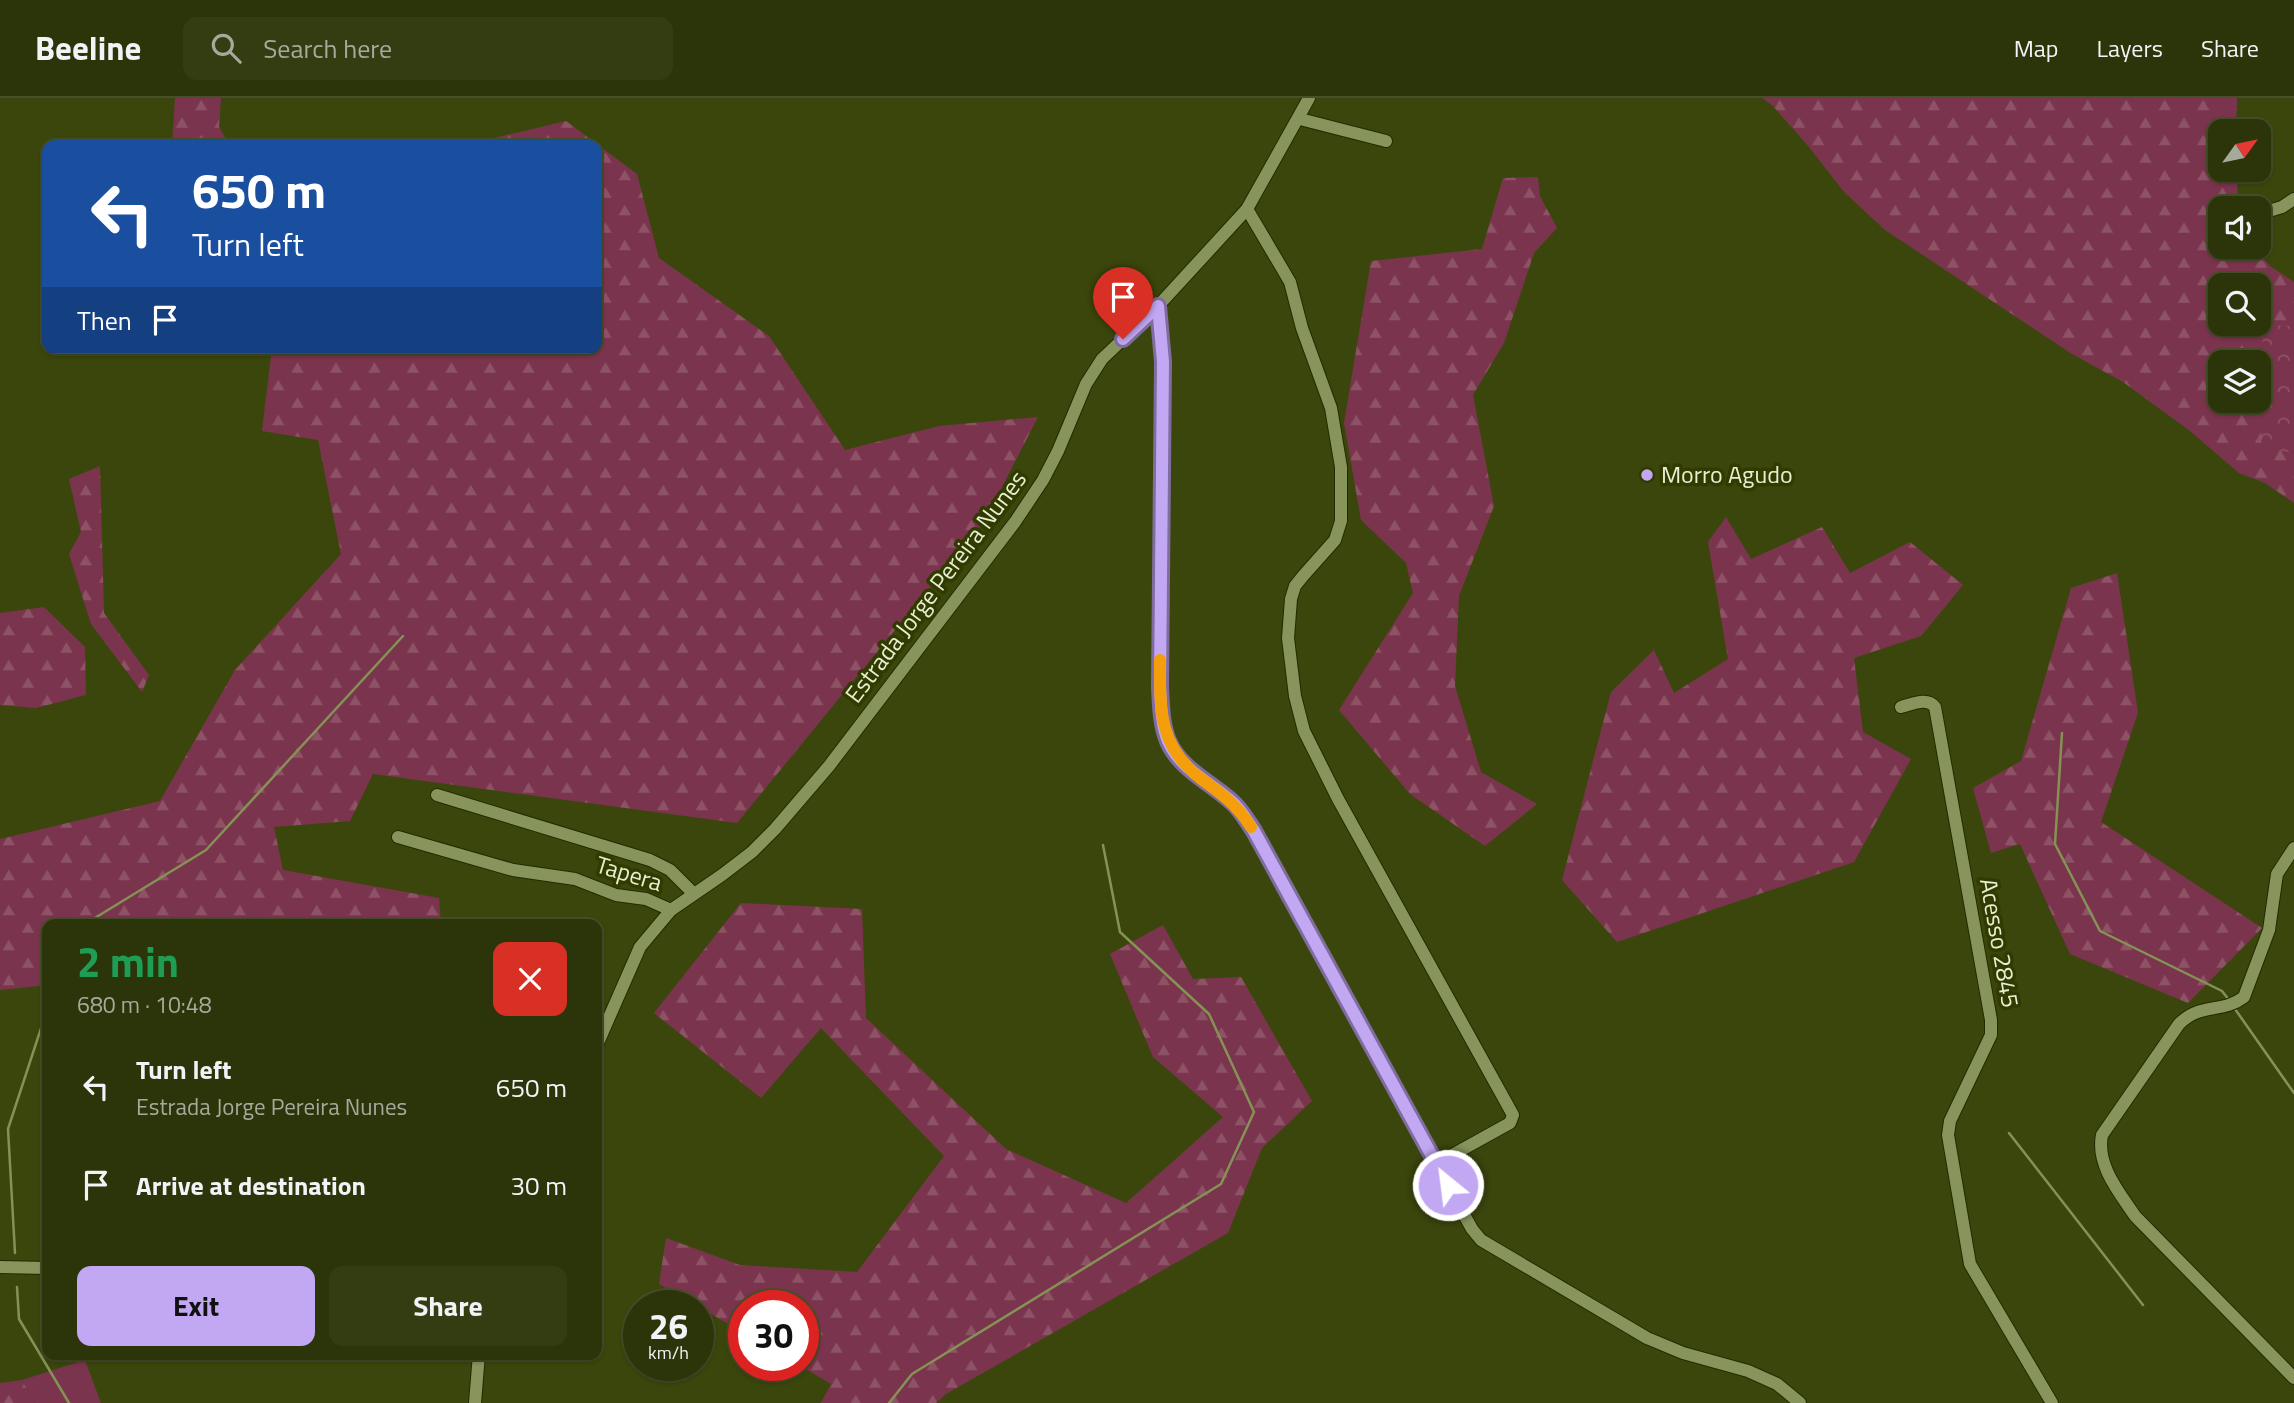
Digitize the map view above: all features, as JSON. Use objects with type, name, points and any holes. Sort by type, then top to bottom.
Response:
[{"type":"street","name":"Estrada Jorge Pereira Nunes","points":[[602,1034],[640,947],[671,909],[752,852],[829,766],[1015,522],[1043,480],[1086,384],[1102,359],[1158,306],[1247,209],[1310,98]]},
{"type":"street","points":[[1300,119],[1387,141]]},
{"type":"street","points":[[2271,210],[2294,199]]},
{"type":"street","points":[[1247,209],[1290,282],[1331,408],[1341,467],[1342,521],[1335,540],[1295,586],[1291,599],[1288,638],[1295,696],[1304,731],[1338,799],[1513,1115],[1510,1123],[1436,1164]]},
{"type":"street","points":[[1158,306],[1163,362],[1160,687],[1162,721],[1176,755],[1198,776],[1233,802],[1254,831],[1472,1229],[1490,1246],[1647,1338],[1684,1353],[1758,1375],[1777,1384],[1800,1403]]},
{"type":"street","name":"Acesso 2845","points":[[1902,707],[1925,701],[1931,702],[1935,707],[1991,1020],[1991,1035],[1950,1121],[1948,1135],[1970,1264],[2052,1403]]},
{"type":"street","points":[[437,795],[650,860],[670,870],[694,893]]},
{"type":"street","name":"Tapera","points":[[397,837],[513,870],[575,879],[616,895],[646,899],[671,909]]},
{"type":"street","points":[[2294,848],[2277,874],[2269,930],[2244,997],[2236,1003],[2200,1009],[2188,1014],[2102,1135],[2100,1147],[2102,1160],[2115,1186],[2135,1216],[2294,1378]]},
{"type":"street","points":[[0,1267],[42,1268]]},
{"type":"street","points":[[475,1403],[479,1360]]},
{"type":"green space","points":[[175,98],[221,98],[219,127],[226,140],[172,140]]},
{"type":"green space","points":[[1762,98],[2237,98],[2236,119],[2208,119],[2208,182],[2237,182],[2238,196],[2208,196],[2208,259],[2264,259],[2294,282],[2294,503],[2265,483],[2239,473],[2190,431],[2123,382],[2072,354],[1885,230],[1844,192],[1772,105]]},
{"type":"green space","points":[[566,121],[591,140],[485,140]]},
{"type":"green space","points":[[602,148],[637,174],[659,258],[769,336],[845,450],[939,426],[1038,417],[985,520],[737,823],[373,774],[350,821],[274,827],[283,870],[439,898],[441,919],[42,919],[42,986],[0,990],[0,839],[160,801],[235,670],[341,554],[318,440],[262,431],[271,354],[602,354]]},
{"type":"green space","points":[[1538,177],[1540,196],[1557,228],[1534,253],[1504,343],[1473,395],[1494,506],[1459,596],[1455,686],[1481,772],[1537,804],[1485,846],[1410,794],[1339,710],[1413,593],[1406,563],[1361,520],[1344,423],[1371,261],[1482,249],[1503,178]]},
{"type":"green space","points":[[2271,325],[2294,326],[2294,452],[2261,452],[2262,413],[2271,413],[2271,350],[2263,350],[2263,336],[2271,336]]},
{"type":"green space","points":[[100,466],[104,613],[149,675],[142,692],[91,624],[69,554],[81,532],[69,479]]},
{"type":"green space","points":[[1726,517],[1751,559],[1822,527],[1850,573],[1910,542],[1963,585],[1921,636],[1854,658],[1863,732],[1911,759],[1854,862],[1617,942],[1562,880],[1611,692],[1654,650],[1674,693],[1728,659],[1708,542]]},
{"type":"green space","points":[[2117,573],[2138,713],[2101,822],[2262,928],[2188,1003],[2070,954],[2020,844],[1991,853],[1973,788],[2021,761],[2071,588]]},
{"type":"green space","points":[[44,607],[85,647],[86,695],[36,708],[0,705],[0,613]]},
{"type":"green space","points":[[741,903],[862,909],[866,1018],[1006,1149],[1126,1203],[1223,1117],[1153,1057],[1110,954],[1163,925],[1193,979],[1241,977],[1312,1101],[1262,1148],[1228,1233],[946,1394],[936,1403],[821,1403],[831,1384],[819,1377],[819,1290],[728,1290],[728,1324],[714,1316],[714,1290],[669,1290],[659,1284],[666,1238],[740,1265],[857,1272],[944,1156],[821,1028],[761,1098],[654,1013]]},
{"type":"green space","points":[[85,1360],[101,1403],[35,1403],[22,1380]]},
{"type":"green space","points":[[22,1380],[35,1403],[0,1403],[0,1383]]},
{"type":"waterway","points":[[93,919],[206,850],[403,636]]},
{"type":"waterway","points":[[2062,733],[2055,844],[2100,931],[2222,991],[2229,1000]]},
{"type":"waterway","points":[[889,1403],[912,1374],[1221,1184],[1254,1112],[1209,1014],[1120,932],[1103,845]]},
{"type":"waterway","points":[[2235,1009],[2294,1093]]},
{"type":"waterway","points":[[15,1253],[8,1129],[42,1025]]},
{"type":"waterway","points":[[2009,1133],[2143,1305]]},
{"type":"waterway","points":[[17,1287],[19,1319],[42,1358]]},
{"type":"waterway","points":[[43,1360],[69,1403]]},
{"type":"slow traffic","points":[[1160,660],[1162,721],[1168,741],[1176,755],[1198,776],[1233,802],[1251,827]]},
{"type":"place","name":"Morro Agudo","points":[[1647,475]]},
{"type":"route","points":[[1123,339],[1158,306],[1163,362],[1160,687],[1162,721],[1168,741],[1176,755],[1198,776],[1233,802],[1254,831],[1448,1185]]}]
